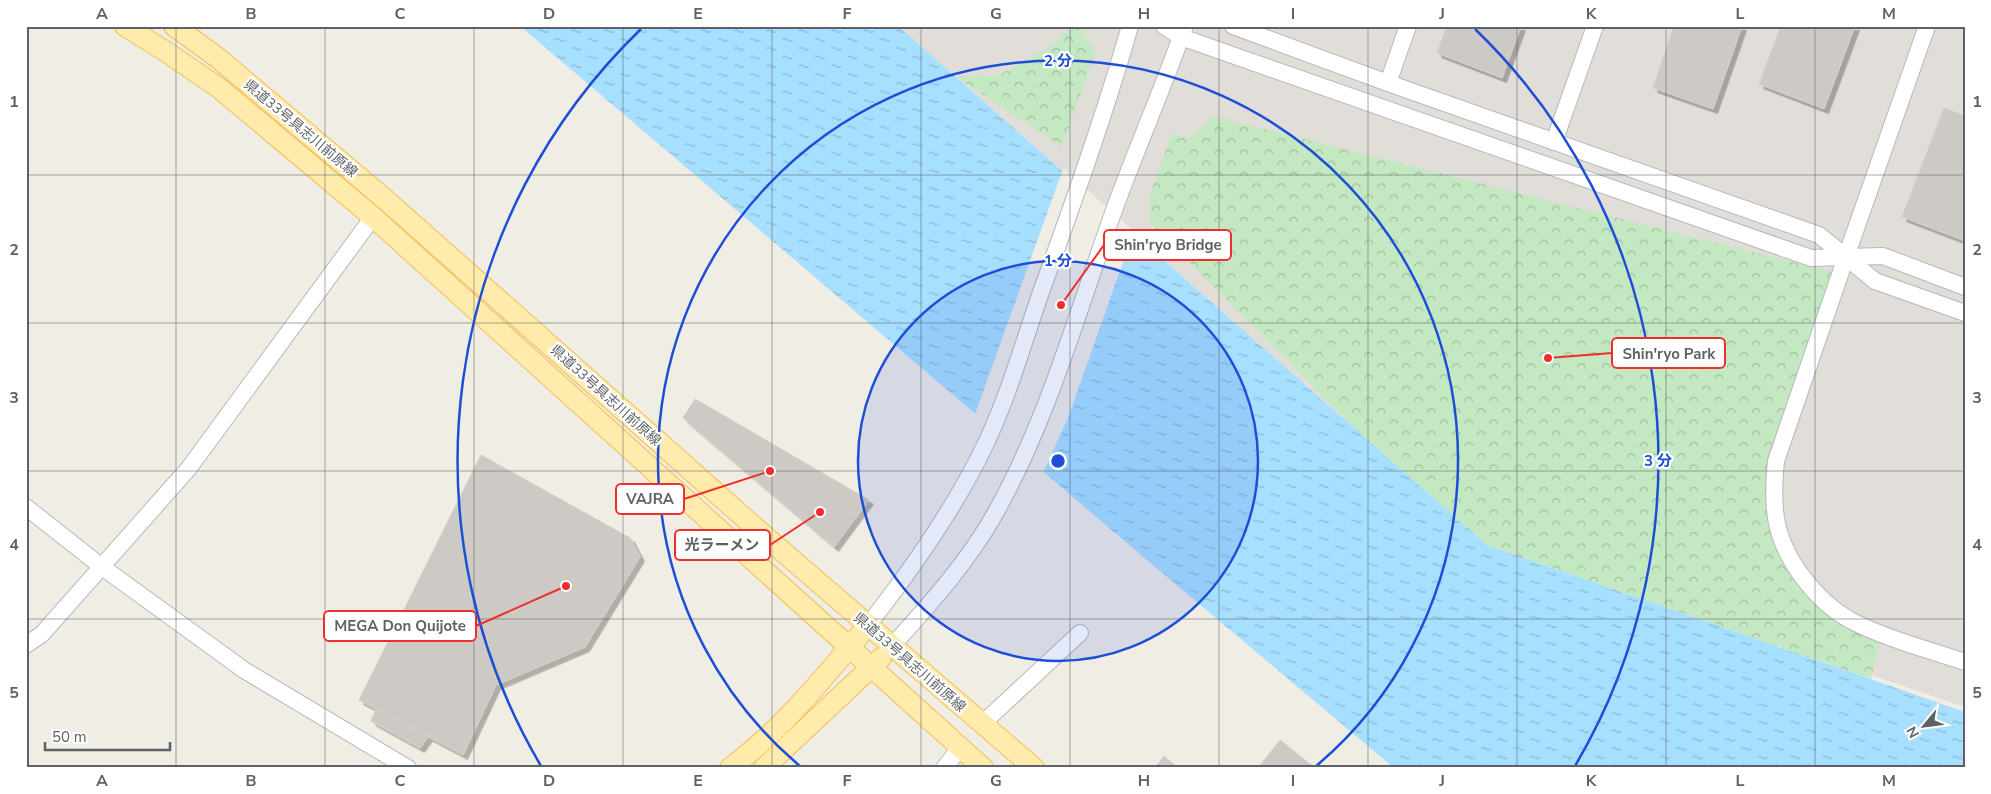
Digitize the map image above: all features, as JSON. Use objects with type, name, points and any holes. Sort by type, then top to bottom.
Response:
[{"type":"main road","name":"県道33号具志川前原線","points":[[125,26],[219,88],[373,217],[983,768]]},
{"type":"main road","name":"県道33号具志川前原線","points":[[174,26],[218,58],[386,200],[868,625],[1034,768]]},
{"type":"main road","points":[[730,768],[768,737],[814,689],[868,625]]},
{"type":"main road","points":[[764,768],[872,668],[892,646]]},
{"type":"street","points":[[868,625],[897,588],[937,529],[963,487],[987,440],[1014,374],[1084,174],[1130,26]]},
{"type":"street","points":[[1164,26],[1811,258],[1883,256],[1965,287]]},
{"type":"street","points":[[1233,26],[1388,83],[1819,235],[1875,281],[1965,313]]},
{"type":"street","points":[[1388,83],[1408,26]]},
{"type":"street","points":[[1554,142],[1595,26]]},
{"type":"street","points":[[1928,26],[1776,462],[1773,490],[1776,520],[1792,561],[1805,582],[1827,604],[1850,620],[1882,634],[1965,662]]},
{"type":"street","points":[[892,646],[928,606],[969,553],[995,514],[1019,468],[1064,354],[1117,202],[1183,32]]},
{"type":"street","points":[[26,645],[42,634],[189,468],[373,217]]},
{"type":"street","points":[[26,507],[102,567],[244,670],[408,768]]},
{"type":"street","points":[[982,724],[1080,633]]},
{"type":"street","points":[[944,768],[960,748]]},
{"type":"shaded area","points":[[898,26],[1965,26],[1965,707],[1487,545]]},
{"type":"green space","points":[[1071,26],[1080,26],[1095,53],[1062,147],[956,77],[980,75],[996,77],[1056,43]]},
{"type":"green space","points":[[1213,116],[1840,274],[1776,461],[1776,520],[1805,582],[1882,634],[1871,679],[1487,545],[1353,427],[1150,223],[1150,194],[1172,133],[1190,138]]},
{"type":"water","points":[[520,26],[898,26],[1487,545],[1965,712],[1965,768],[1394,768]]},
{"type":"pier","points":[[1063,169],[1134,231],[1068,418],[1042,475],[974,417]]},
{"type":"building","points":[[1447,26],[1521,26],[1502,78],[1437,53]]},
{"type":"building","points":[[1674,26],[1742,26],[1713,109],[1653,88]]},
{"type":"building","points":[[1781,26],[1855,26],[1824,109],[1759,84]]},
{"type":"building","points":[[1944,108],[1965,116],[1965,241],[1902,217]]},
{"type":"building","points":[[695,399],[869,500],[834,547],[683,418]]},
{"type":"building","points":[[481,455],[630,538],[640,557],[585,647],[496,685],[463,755],[359,700]]},
{"type":"building","points":[[376,709],[428,737],[420,748],[371,721]]},
{"type":"building","points":[[1280,740],[1315,768],[1258,768]]},
{"type":"building","points":[[1164,756],[1178,768],[1155,768]]},
{"type":"place","name":"Shin'ryo Bridge","points":[[1061,305]]},
{"type":"place","name":"Shin'ryo Park","points":[[1548,358]]},
{"type":"place","name":"VAJRA","points":[[770,471]]},
{"type":"place","name":"光ラーメン","points":[[820,512]]},
{"type":"place","name":"MEGA Don Quijote","points":[[566,586]]}]
